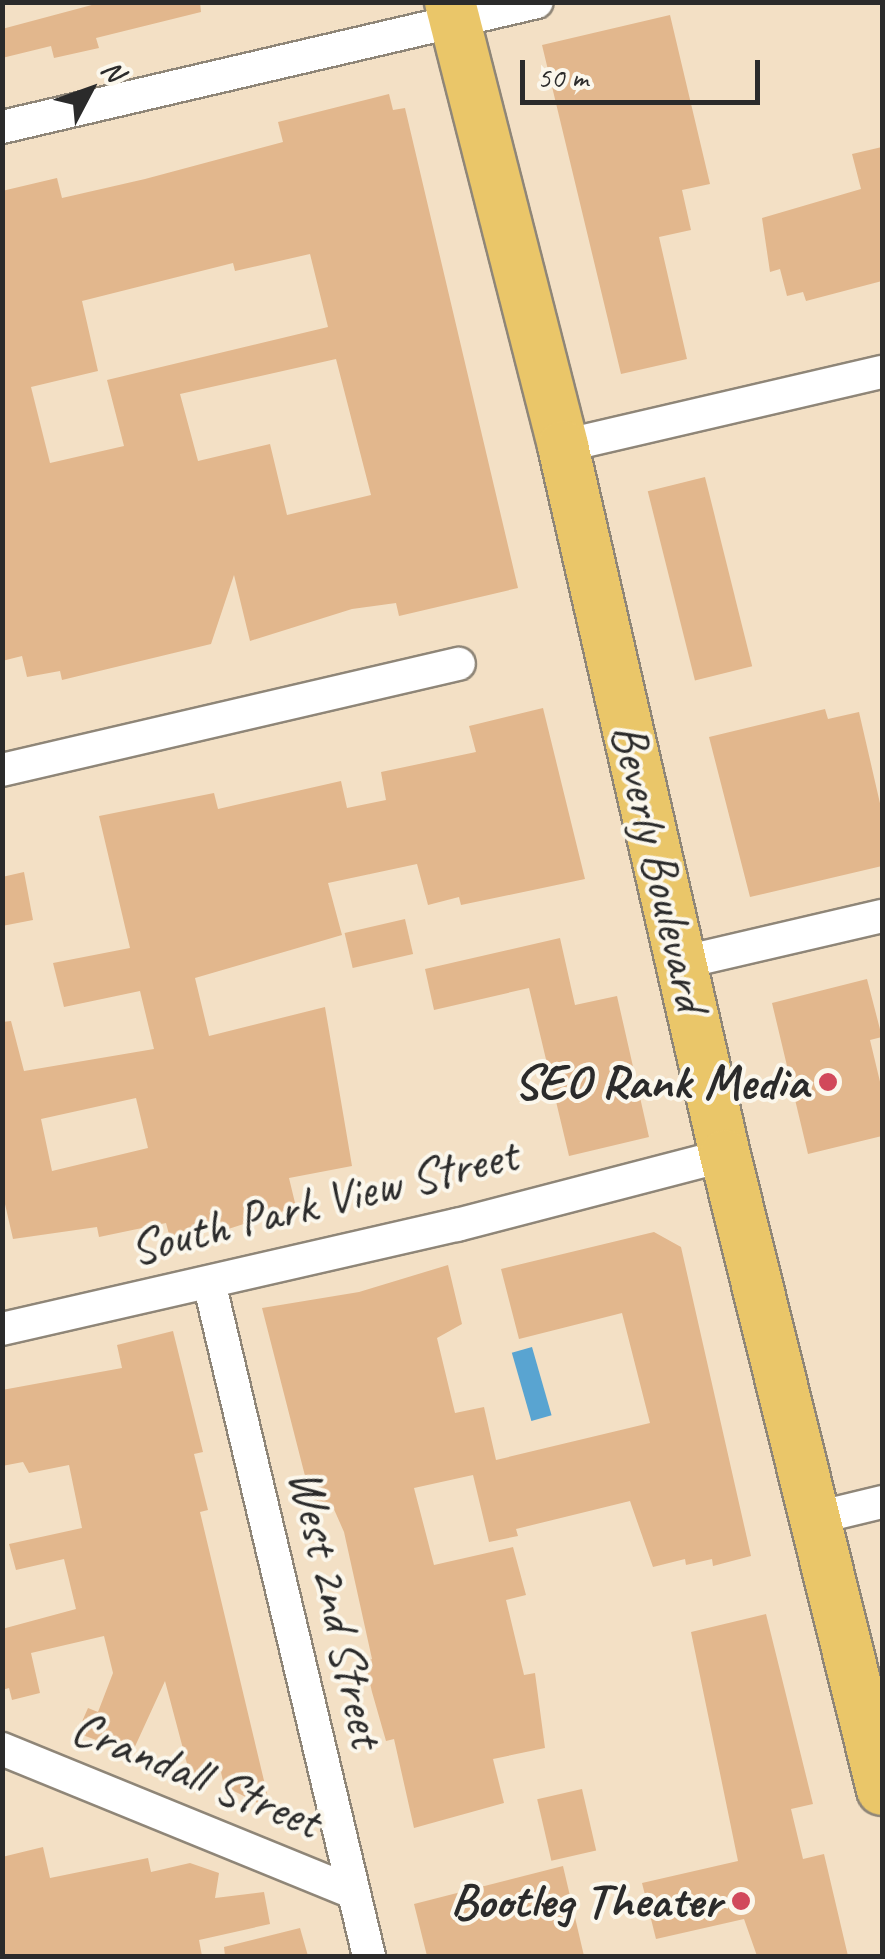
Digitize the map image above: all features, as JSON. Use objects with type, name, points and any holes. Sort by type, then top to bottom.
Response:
[{"type":"main road","name":"Beverly Boulevard","points":[[452,12],[564,446],[725,1154],[882,1790]]},
{"type":"street","points":[[2,127],[452,12],[537,2]]},
{"type":"street","points":[[564,446],[882,372]]},
{"type":"street","points":[[2,770],[459,664]]},
{"type":"street","points":[[680,963],[882,916]]},
{"type":"street","name":"South Park View Street","points":[[2,1328],[209,1282],[725,1154]]},
{"type":"street","name":"West 2nd Street","points":[[209,1282],[368,1956]]},
{"type":"street","points":[[816,1518],[882,1502]]},
{"type":"street","name":"Crandall Street","points":[[2,1748],[352,1892]]},
{"type":"water","points":[[532,1347],[552,1415],[531,1421],[512,1353]]},
{"type":"building","points":[[103,2],[200,2],[201,12],[96,38],[99,48],[54,58],[51,46],[2,58],[2,29]]},
{"type":"building","points":[[670,15],[710,184],[682,190],[691,230],[659,237],[687,359],[621,374],[542,45]]},
{"type":"building","points":[[389,94],[393,110],[405,108],[518,588],[399,616],[396,603],[352,609],[250,641],[234,575],[211,644],[62,680],[60,671],[27,677],[22,656],[2,661],[2,191],[57,178],[62,198],[145,179],[283,142],[278,122]],"holes":[[[310,254],[328,327],[107,380],[124,446],[50,463],[31,387],[98,371],[82,301],[233,263],[235,271]],[[336,359],[371,495],[287,515],[270,444],[198,461],[180,394]]]},
{"type":"building","points":[[882,147],[882,281],[806,301],[803,292],[787,296],[780,269],[770,272],[762,218],[861,189],[852,154]]},
{"type":"building","points":[[705,477],[752,666],[695,680],[648,491]]},
{"type":"building","points":[[543,708],[585,879],[461,905],[459,897],[428,905],[417,864],[328,883],[342,935],[195,978],[209,1036],[325,1007],[352,1166],[289,1178],[296,1207],[216,1233],[214,1227],[170,1238],[166,1223],[99,1237],[97,1227],[13,1239],[2,1191],[2,1022],[11,1021],[24,1071],[154,1049],[140,991],[64,1007],[53,963],[130,948],[99,816],[214,793],[218,809],[341,781],[347,808],[386,800],[381,772],[476,752],[469,726]],"holes":[[[136,1098],[148,1148],[52,1171],[41,1119]]]},
{"type":"building","points":[[825,709],[828,719],[859,712],[882,812],[882,866],[750,897],[709,737]]},
{"type":"building","points":[[24,872],[33,920],[2,926],[2,877]]},
{"type":"building","points":[[405,919],[413,954],[353,968],[345,933]]},
{"type":"building","points":[[560,938],[575,1005],[617,996],[649,1137],[569,1156],[529,988],[434,1010],[425,969]]},
{"type":"building","points":[[867,979],[882,1037],[870,1040],[882,1090],[882,1136],[808,1154],[772,1003]]},
{"type":"building","points":[[654,1232],[681,1247],[751,1556],[713,1566],[712,1559],[686,1565],[685,1559],[653,1567],[630,1501],[516,1529],[518,1536],[489,1542],[473,1475],[414,1488],[434,1565],[513,1547],[526,1595],[506,1600],[524,1675],[535,1673],[545,1748],[493,1759],[504,1803],[414,1828],[394,1739],[386,1741],[372,1692],[365,1661],[372,1659],[344,1532],[333,1507],[314,1511],[262,1308],[359,1292],[448,1265],[462,1324],[437,1338],[455,1413],[484,1407],[496,1460],[650,1423],[622,1313],[519,1339],[501,1269]]},
{"type":"building","points":[[173,1331],[203,1452],[194,1454],[208,1510],[200,1512],[271,1810],[224,1786],[221,1772],[190,1775],[165,1681],[132,1753],[77,1733],[88,1708],[98,1712],[113,1673],[104,1636],[31,1653],[40,1693],[12,1700],[9,1688],[2,1690],[2,1629],[76,1609],[64,1559],[16,1570],[9,1544],[82,1528],[69,1465],[29,1473],[23,1462],[2,1466],[2,1390],[122,1368],[117,1345]]},
{"type":"building","points":[[766,1614],[813,1804],[791,1809],[803,1859],[824,1854],[848,1956],[757,1956],[744,1919],[656,1939],[642,1883],[738,1861],[691,1632]]},
{"type":"building","points":[[582,1789],[596,1850],[551,1861],[537,1799]]},
{"type":"building","points":[[43,1847],[50,1878],[148,1858],[151,1872],[190,1863],[219,1873],[215,1898],[264,1892],[270,1924],[199,1940],[202,1956],[2,1956],[2,1857]]},
{"type":"building","points":[[563,1866],[584,1956],[427,1956],[414,1904]]},
{"type":"building","points":[[300,1928],[308,1956],[225,1956],[224,1947]]},
{"type":"place","name":"SEO Rank Media","points":[[828,1082]]},
{"type":"place","name":"Bootleg Theater","points":[[741,1901]]}]
